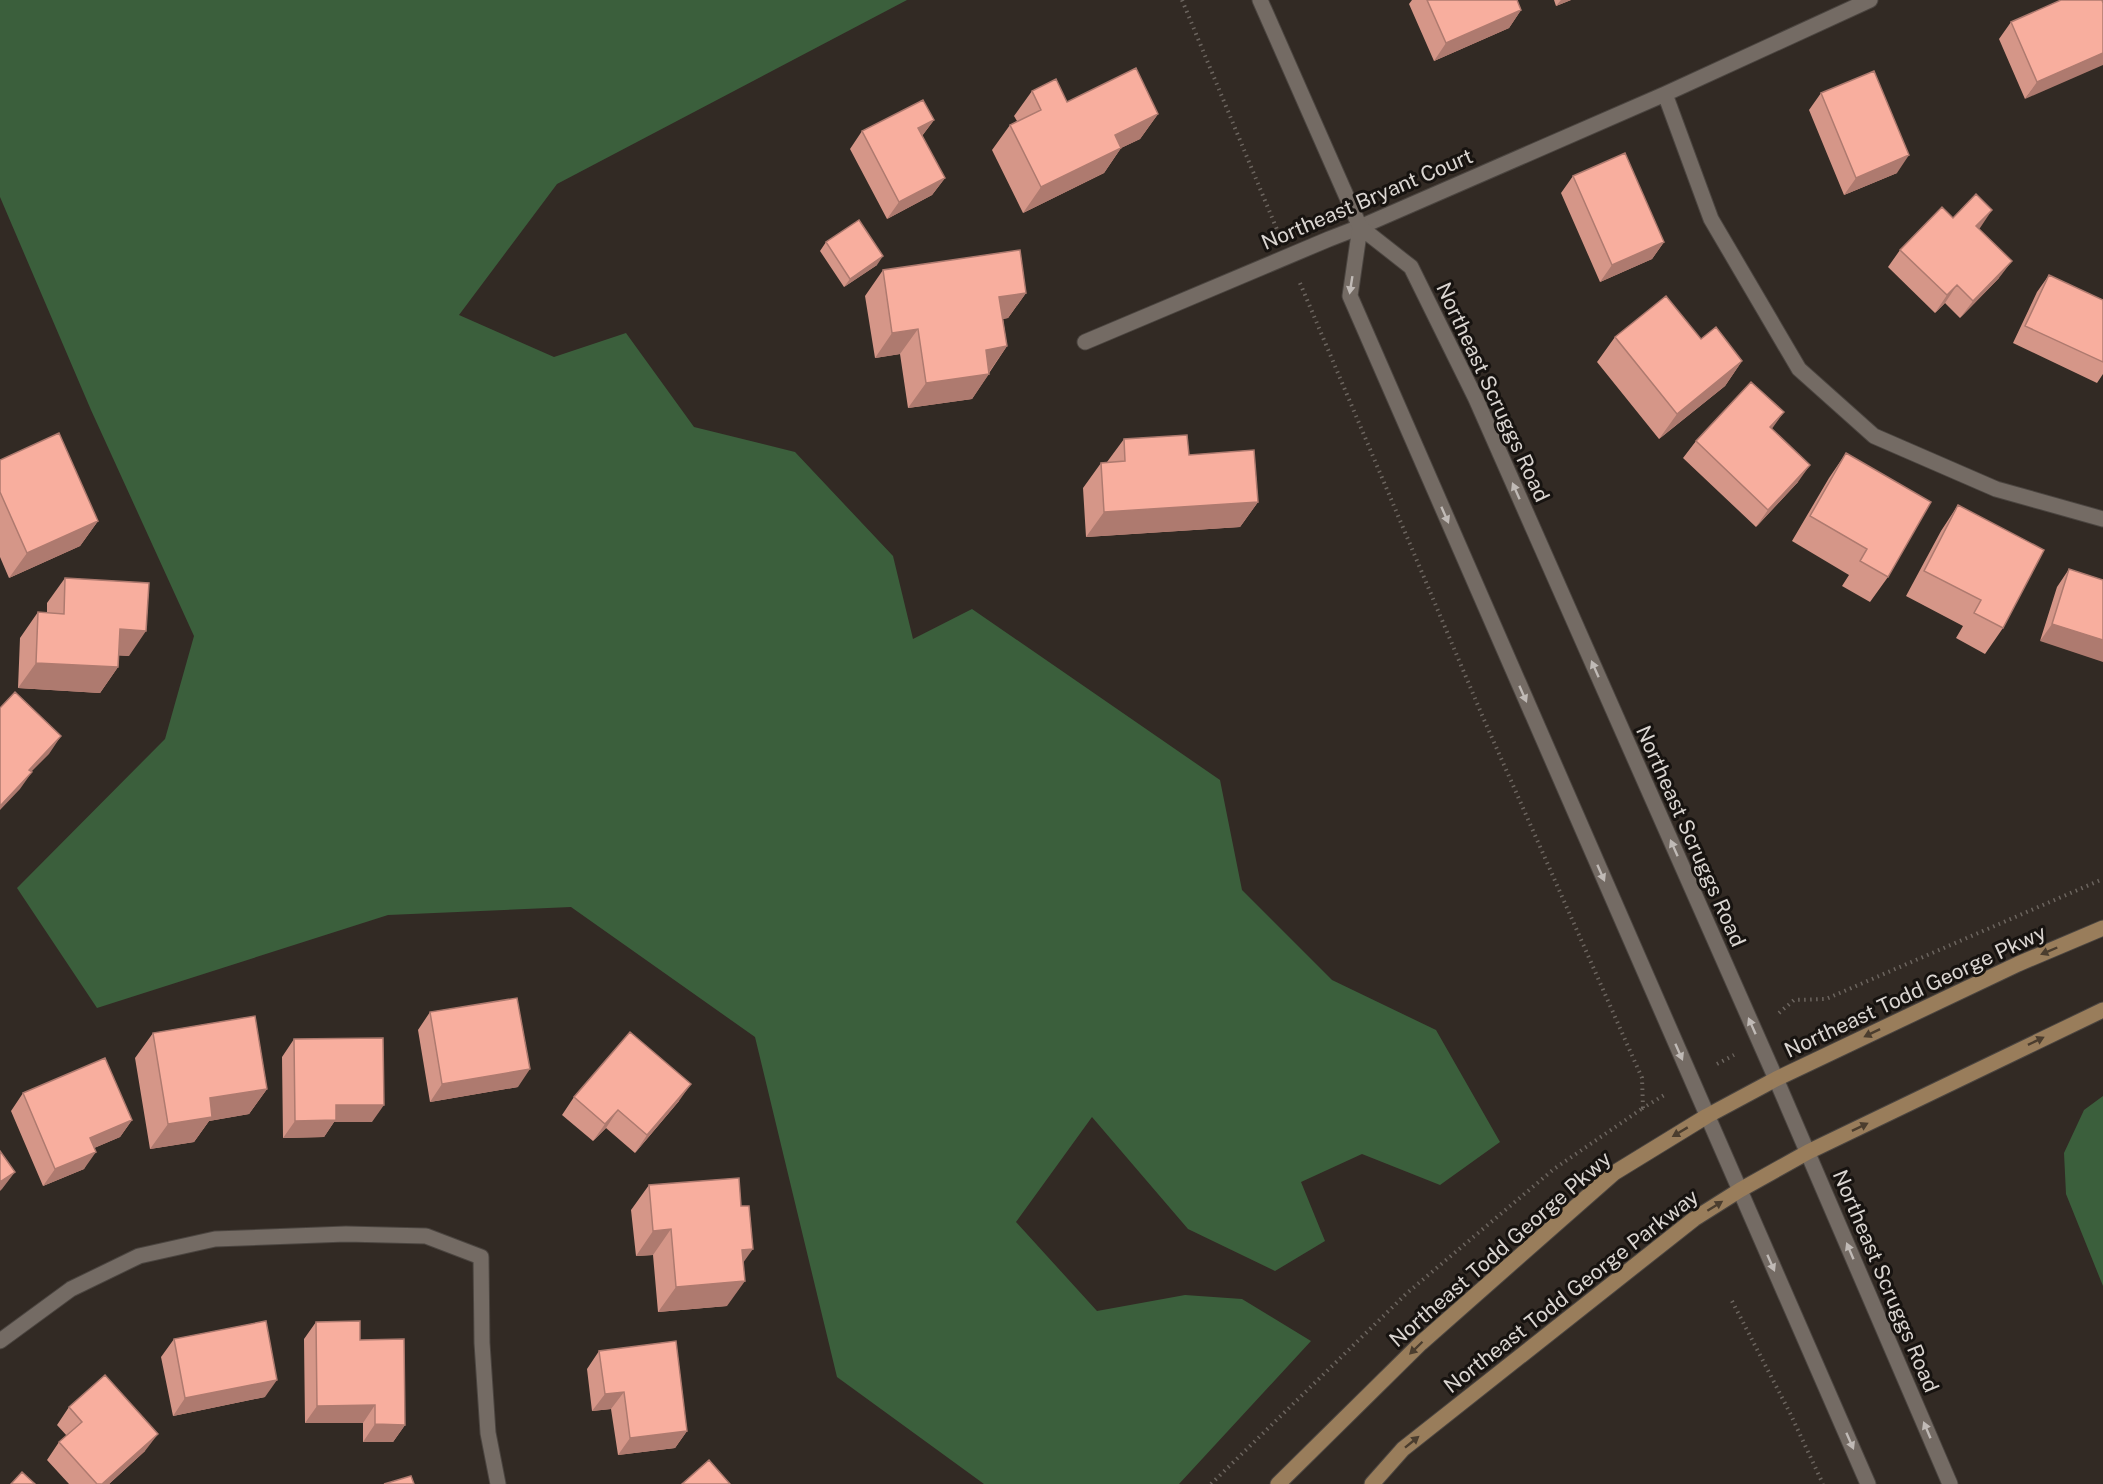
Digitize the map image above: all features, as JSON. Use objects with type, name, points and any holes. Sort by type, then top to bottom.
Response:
[{"type":"main road","name":"Northeast Todd George Pkwy","points":[[1278,1484],[1421,1343],[1614,1173],[1707,1116],[1776,1079],[2018,964],[2103,928]]},
{"type":"main road","name":"Northeast Todd George Parkway","points":[[1372,1484],[1403,1449],[1681,1227],[1740,1190],[1808,1152],[2103,1010]]},
{"type":"street","name":"Northeast Scruggs Road","points":[[1260,0],[1360,227],[1412,267],[1476,399],[1808,1152],[1950,1484]]},
{"type":"street","name":"Northeast Bryant Court","points":[[1085,342],[1360,227],[1665,94],[1870,0]]},
{"type":"street","points":[[1665,94],[1711,219],[1799,369],[1874,436],[1996,489],[2103,519]]},
{"type":"street","points":[[1360,227],[1350,296],[1868,1484]]},
{"type":"street","points":[[0,1341],[71,1288],[139,1256],[215,1239],[346,1234],[426,1236],[481,1257],[482,1344],[488,1433],[498,1484]]},
{"type":"path","points":[[1182,0],[1477,704],[1642,1078],[1643,1108]]},
{"type":"path","points":[[1211,1484],[1407,1293],[1554,1169],[1643,1108],[1734,1054],[1794,1000],[1826,999],[2103,879]]},
{"type":"path","points":[[1732,1301],[1790,1413],[1823,1484]]},
{"type":"green space","points":[[0,0],[907,0],[557,184],[459,315],[554,357],[626,333],[694,427],[795,452],[893,556],[913,639],[972,609],[1220,780],[1242,890],[1332,980],[1436,1030],[1500,1142],[1440,1185],[1362,1154],[1301,1182],[1325,1241],[1275,1271],[1188,1229],[1092,1117],[1016,1222],[1097,1311],[1185,1295],[1242,1299],[1311,1341],[1179,1484],[984,1484],[837,1377],[755,1037],[571,907],[388,915],[97,1008],[17,888],[165,739],[194,636],[91,410],[0,197]]},
{"type":"green space","points":[[2103,1096],[2103,1286],[2066,1194],[2064,1153],[2084,1110]]},
{"type":"building","points":[[1427,0],[1517,0],[1521,10],[1446,43]]},
{"type":"building","points":[[2061,0],[2102,0],[2103,53],[2037,82],[2011,22]]},
{"type":"building","points":[[1136,68],[1158,114],[1115,135],[1121,148],[1041,187],[1010,125],[1041,110],[1032,91],[1056,79],[1067,102]]},
{"type":"building","points":[[1874,71],[1909,155],[1856,178],[1821,93]]},
{"type":"building","points":[[923,100],[934,120],[918,128],[945,178],[899,202],[862,131]]},
{"type":"building","points":[[1625,153],[1664,242],[1612,265],[1573,176]]},
{"type":"building","points":[[1976,194],[1992,210],[1976,226],[2012,261],[1973,301],[1957,285],[1947,295],[1900,250],[1942,207],[1953,218]]},
{"type":"building","points":[[859,220],[883,256],[850,279],[826,242]]},
{"type":"building","points":[[1020,250],[1026,293],[999,297],[1007,346],[986,350],[989,374],[926,383],[918,329],[892,333],[883,270]]},
{"type":"building","points":[[2049,275],[2103,300],[2103,362],[2025,326]]},
{"type":"building","points":[[1666,296],[1701,339],[1716,327],[1742,361],[1677,414],[1615,337]]},
{"type":"building","points":[[1751,382],[1784,412],[1770,427],[1810,465],[1768,510],[1696,441]]},
{"type":"building","points":[[59,433],[98,521],[27,553],[0,492],[0,460]]},
{"type":"building","points":[[1187,435],[1189,455],[1254,450],[1258,502],[1104,512],[1101,463],[1125,461],[1124,439]]},
{"type":"building","points":[[1846,453],[1931,502],[1888,577],[1860,561],[1867,549],[1810,516]]},
{"type":"building","points":[[1958,505],[2044,550],[2003,628],[1974,613],[1981,600],[1924,571]]},
{"type":"building","points":[[2069,569],[2103,580],[2103,640],[2052,624]]},
{"type":"building","points":[[65,578],[149,583],[146,631],[120,629],[118,667],[36,663],[38,612],[64,614]]},
{"type":"building","points":[[15,692],[61,736],[0,806],[0,708]]},
{"type":"building","points":[[517,998],[530,1069],[442,1084],[430,1012]]},
{"type":"building","points":[[255,1016],[267,1089],[210,1098],[212,1117],[168,1124],[153,1033]]},
{"type":"building","points":[[630,1032],[691,1084],[647,1135],[618,1110],[605,1124],[574,1097]]},
{"type":"building","points":[[383,1038],[384,1105],[336,1105],[336,1120],[295,1121],[294,1039]]},
{"type":"building","points":[[105,1058],[132,1120],[90,1138],[96,1152],[55,1169],[23,1093]]},
{"type":"building","points":[[0,1151],[15,1172],[0,1182]]},
{"type":"building","points":[[739,1178],[741,1206],[749,1206],[753,1249],[742,1250],[745,1281],[676,1287],[671,1229],[653,1231],[649,1185]]},
{"type":"building","points":[[266,1321],[277,1380],[185,1398],[174,1339]]},
{"type":"building","points":[[360,1321],[360,1340],[404,1339],[405,1425],[375,1424],[375,1405],[317,1406],[316,1322]]},
{"type":"building","points":[[676,1341],[687,1431],[630,1438],[624,1392],[605,1394],[599,1351]]},
{"type":"building","points":[[105,1375],[158,1434],[102,1484],[97,1484],[59,1442],[82,1422],[69,1407]]},
{"type":"building","points":[[709,1460],[730,1484],[682,1484]]},
{"type":"building","points":[[22,1472],[35,1484],[11,1484]]},
{"type":"building","points":[[411,1476],[414,1484],[384,1484]]}]
